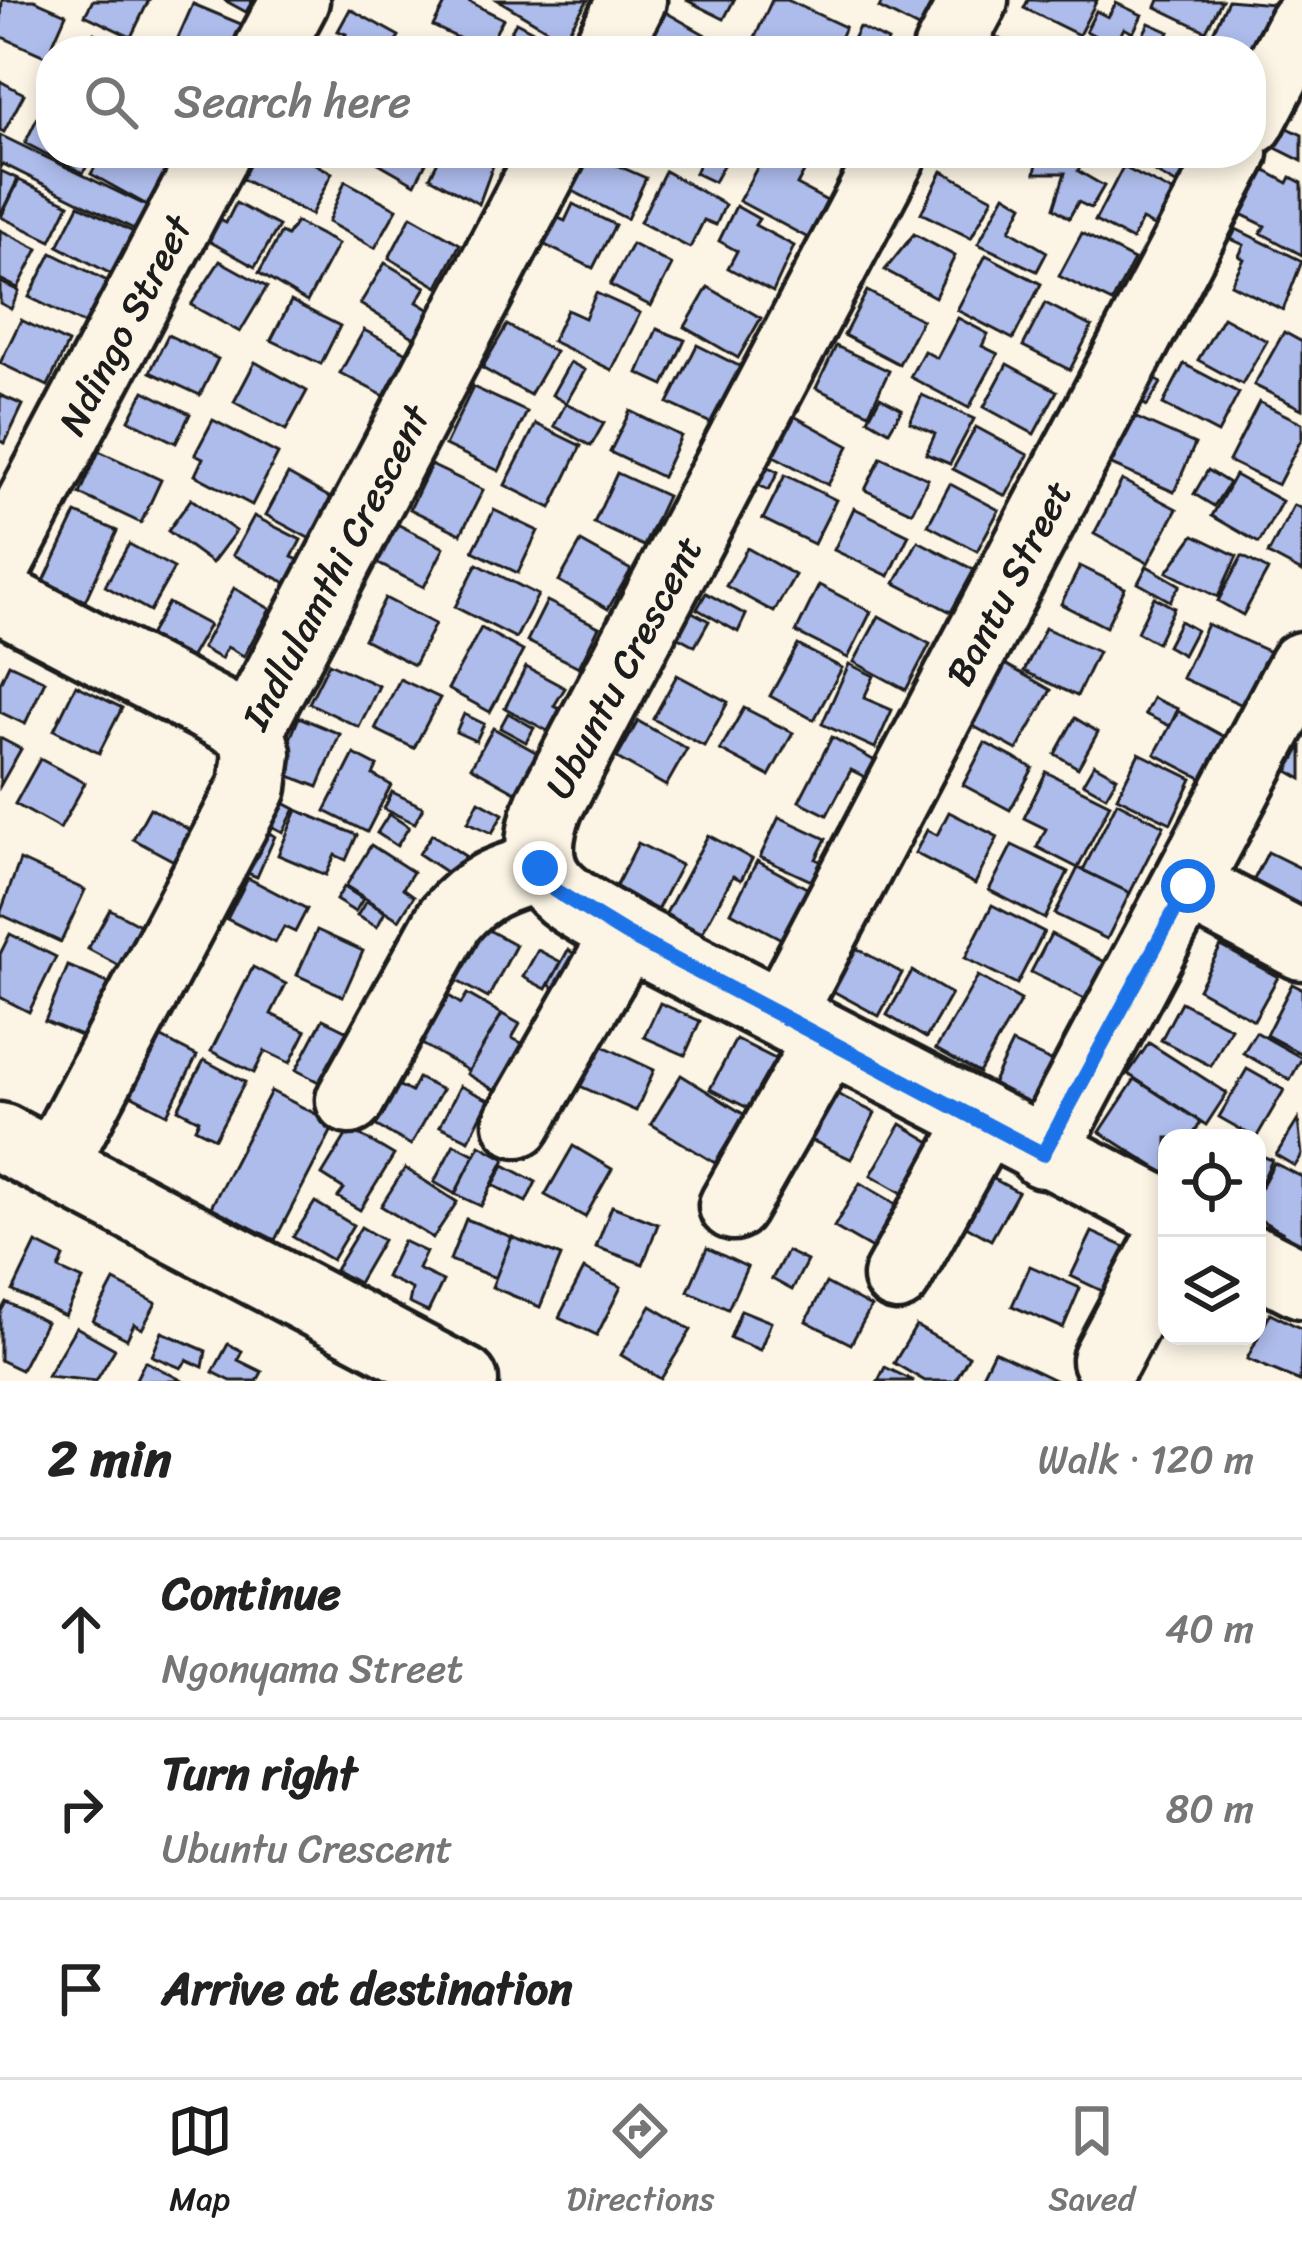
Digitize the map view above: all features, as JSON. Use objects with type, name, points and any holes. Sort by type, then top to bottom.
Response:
[{"type":"street","points":[[276,36],[295,0]]},
{"type":"street","points":[[614,36],[632,0]]},
{"type":"street","points":[[955,36],[974,0]]},
{"type":"street","points":[[1266,92],[1302,24]]},
{"type":"street","name":"Ndingo Street","points":[[0,561],[207,168]]},
{"type":"street","name":"Indlulamthi Crescent","points":[[0,598],[250,729],[544,168]]},
{"type":"street","name":"Ubuntu Crescent","points":[[540,868],[538,837],[549,806],[885,168]]},
{"type":"street","name":"Bantu Street","points":[[733,1206],[805,1026],[1227,168]]},
{"type":"street","points":[[1043,1154],[1302,666]]},
{"type":"street","points":[[250,729],[258,770],[253,787],[27,1151],[464,1381]]},
{"type":"street","points":[[350,1100],[450,920],[471,895],[499,878],[540,868],[554,890],[626,934],[1158,1210]]},
{"type":"street","points":[[1188,886],[1302,946]]},
{"type":"street","points":[[518,1123],[626,934]]},
{"type":"street","points":[[897,1277],[983,1122]]},
{"type":"street","points":[[1106,1360],[1158,1262]]},
{"type":"street","points":[[1266,1266],[1302,1284]]},
{"type":"building","points":[[2,0],[34,0],[66,14],[56,36],[36,36],[36,52],[0,36]]},
{"type":"building","points":[[93,0],[149,0],[131,36],[85,15]]},
{"type":"building","points":[[224,0],[253,0],[246,12]]},
{"type":"building","points":[[447,0],[466,0],[503,19],[494,36],[454,36],[433,26]]},
{"type":"building","points":[[498,0],[588,0],[565,36]]},
{"type":"building","points":[[686,0],[734,0],[724,19]]},
{"type":"building","points":[[772,0],[787,0],[845,27],[841,36],[755,36]]},
{"type":"building","points":[[883,0],[923,0],[939,8],[926,32],[879,8]]},
{"type":"building","points":[[1028,0],[1097,0],[1079,35],[1024,8]]},
{"type":"building","points":[[1159,0],[1222,0],[1206,31],[1156,7]]},
{"type":"building","points":[[1228,0],[1285,5],[1266,45],[1266,36],[1213,32]]},
{"type":"building","points":[[1116,3],[1142,15],[1133,33],[1124,28],[1120,36],[1086,31],[1096,11],[1108,17]]},
{"type":"building","points":[[193,4],[246,26],[242,36],[179,36]]},
{"type":"building","points":[[653,5],[707,36],[638,36]]},
{"type":"building","points":[[350,9],[399,36],[345,36],[338,31]]},
{"type":"building","points":[[516,22],[542,36],[508,36]]},
{"type":"building","points":[[1149,23],[1169,32],[1167,36],[1142,36]]},
{"type":"building","points":[[859,27],[878,36],[854,36]]},
{"type":"building","points":[[0,81],[24,94],[4,132],[0,130]]},
{"type":"building","points":[[36,121],[36,149],[25,143]]},
{"type":"building","points":[[1284,126],[1302,135],[1302,161],[1274,147]]},
{"type":"building","points":[[0,135],[36,152],[36,168],[68,168],[153,209],[142,233],[3,164],[0,169]]},
{"type":"building","points":[[94,168],[167,168],[147,205],[91,174]]},
{"type":"building","points":[[245,168],[322,168],[332,173],[311,215],[240,178]]},
{"type":"building","points":[[387,168],[423,168],[415,184]]},
{"type":"building","points":[[434,168],[492,168],[479,204],[430,177]]},
{"type":"building","points":[[582,168],[623,168],[646,178],[627,219],[571,190]]},
{"type":"building","points":[[697,168],[722,168],[714,182],[695,173]]},
{"type":"building","points":[[757,168],[796,168],[804,172],[797,185],[827,201],[810,239],[739,201]]},
{"type":"building","points":[[1036,168],[1080,168],[1104,186],[1091,208],[1078,202],[1069,218],[1054,208],[1065,173],[1035,173]]},
{"type":"building","points":[[1122,168],[1184,198],[1167,233],[1142,220],[1132,240],[1095,221]]},
{"type":"building","points":[[1147,168],[1199,168],[1187,190]]},
{"type":"building","points":[[1264,170],[1288,183],[1291,177],[1302,183],[1302,255],[1261,233],[1265,226],[1241,214]]},
{"type":"building","points":[[1,171],[18,179],[0,214]]},
{"type":"building","points":[[665,171],[725,205],[716,225],[704,220],[690,248],[640,222]]},
{"type":"building","points":[[942,171],[993,198],[971,238],[921,213]]},
{"type":"building","points":[[19,180],[69,204],[51,241],[1,217]]},
{"type":"building","points":[[345,181],[397,209],[375,248],[328,222]]},
{"type":"building","points":[[1005,194],[1023,205],[1010,230],[1047,252],[1037,271],[978,244]]},
{"type":"building","points":[[236,203],[279,226],[255,267],[207,240],[218,219],[226,223]]},
{"type":"building","points":[[573,204],[615,225],[593,268],[543,244],[556,217],[565,221]]},
{"type":"building","points":[[79,205],[137,234],[115,276],[58,246]]},
{"type":"building","points":[[736,206],[759,219],[755,225],[794,246],[773,292],[728,268],[737,251],[719,241]]},
{"type":"building","points":[[411,216],[460,244],[438,287],[389,258]]},
{"type":"building","points":[[296,222],[338,244],[307,302],[259,273],[281,233],[287,236]]},
{"type":"building","points":[[1236,229],[1302,261],[1283,310],[1231,284],[1244,259],[1239,256],[1244,245],[1231,239]]},
{"type":"building","points":[[0,230],[38,249],[18,288],[0,279]]},
{"type":"building","points":[[1082,233],[1134,260],[1112,302],[1059,276]]},
{"type":"building","points":[[914,234],[955,256],[935,297],[885,270]]},
{"type":"building","points":[[632,244],[672,265],[651,306],[610,285]]},
{"type":"building","points":[[52,253],[111,283],[88,326],[29,297]]},
{"type":"building","points":[[986,255],[1041,284],[1013,339],[957,310]]},
{"type":"building","points":[[220,261],[267,287],[240,332],[191,305]]},
{"type":"building","points":[[385,263],[426,287],[417,302],[435,313],[418,340],[360,304]]},
{"type":"building","points":[[0,282],[19,291],[11,309],[0,303]]},
{"type":"building","points":[[708,287],[761,318],[738,358],[685,327]]},
{"type":"building","points":[[867,291],[922,320],[899,364],[844,335]]},
{"type":"building","points":[[596,293],[640,313],[612,370],[552,341],[567,310],[585,318]]},
{"type":"building","points":[[291,301],[340,326],[321,364],[271,340]]},
{"type":"building","points":[[1045,303],[1092,327],[1070,370],[1023,346]]},
{"type":"building","points":[[1223,317],[1267,341],[1242,384],[1198,360]]},
{"type":"building","points":[[958,318],[988,334],[982,346],[998,354],[969,408],[910,377],[924,351],[937,358]]},
{"type":"building","points":[[21,320],[68,343],[48,386],[0,363]]},
{"type":"building","points":[[507,325],[555,352],[530,395],[482,368]]},
{"type":"building","points":[[657,329],[685,340],[664,385],[638,373]]},
{"type":"building","points":[[364,330],[413,356],[390,399],[340,373]]},
{"type":"building","points":[[1284,332],[1302,342],[1302,409],[1254,385]]},
{"type":"building","points":[[168,335],[218,359],[200,395],[150,372]]},
{"type":"building","points":[[697,345],[753,373],[726,430],[668,403]]},
{"type":"building","points":[[836,346],[889,371],[869,413],[816,388]]},
{"type":"building","points":[[255,362],[307,391],[286,430],[234,402]]},
{"type":"building","points":[[570,362],[585,370],[566,403],[552,395]]},
{"type":"building","points":[[1007,364],[1057,391],[1034,434],[984,407]]},
{"type":"building","points":[[1184,364],[1239,393],[1218,433],[1163,404]]},
{"type":"building","points":[[1150,376],[1161,383],[1147,406],[1136,399]]},
{"type":"building","points":[[473,387],[527,412],[499,471],[445,445]]},
{"type":"building","points":[[144,391],[190,414],[176,443],[129,420]]},
{"type":"building","points":[[0,395],[23,405],[5,443],[0,441]]},
{"type":"building","points":[[922,395],[974,419],[950,464],[926,454],[935,434],[910,422]]},
{"type":"building","points":[[880,397],[902,409],[889,431],[868,419]]},
{"type":"building","points":[[1259,402],[1302,423],[1302,438],[1278,485],[1229,461]]},
{"type":"building","points":[[566,403],[604,423],[591,446],[554,426]]},
{"type":"building","points":[[630,411],[681,436],[662,477],[610,452]]},
{"type":"building","points":[[1130,415],[1195,444],[1174,492],[1109,464]]},
{"type":"building","points":[[794,416],[849,446],[828,485],[772,455]]},
{"type":"building","points":[[213,420],[278,454],[252,505],[195,475],[203,458],[195,454]]},
{"type":"building","points":[[536,424],[581,446],[551,508],[505,485]]},
{"type":"building","points":[[976,427],[1028,455],[1006,496],[953,469]]},
{"type":"building","points":[[99,451],[161,480],[141,523],[80,494]]},
{"type":"building","points":[[881,457],[928,479],[912,512],[865,490]]},
{"type":"building","points":[[757,461],[778,472],[769,490],[748,480]]},
{"type":"building","points":[[431,465],[483,490],[461,534],[410,509]]},
{"type":"building","points":[[1208,470],[1229,483],[1214,506],[1194,494]]},
{"type":"building","points":[[617,473],[667,496],[644,546],[594,523]]},
{"type":"building","points":[[288,474],[338,502],[316,542],[266,515]]},
{"type":"building","points":[[785,475],[836,500],[814,544],[763,519]]},
{"type":"building","points":[[1235,475],[1282,501],[1259,543],[1212,516]]},
{"type":"building","points":[[1122,480],[1177,509],[1148,563],[1094,534]]},
{"type":"building","points":[[950,484],[999,510],[977,551],[928,525]]},
{"type":"building","points":[[191,499],[236,531],[212,563],[168,531]]},
{"type":"building","points":[[1294,505],[1302,509],[1302,572],[1268,554]]},
{"type":"building","points":[[854,508],[909,535],[889,576],[834,550]]},
{"type":"building","points":[[494,510],[538,531],[518,573],[473,551]]},
{"type":"building","points":[[76,513],[117,531],[85,601],[44,581]]},
{"type":"building","points":[[254,516],[301,540],[292,557],[303,562],[290,585],[233,555]]},
{"type":"building","points":[[395,523],[444,548],[424,587],[375,562]]},
{"type":"building","points":[[1194,535],[1237,556],[1218,597],[1167,572]]},
{"type":"building","points":[[918,541],[974,570],[951,612],[895,583]]},
{"type":"building","points":[[581,542],[631,570],[608,609],[559,581]]},
{"type":"building","points":[[129,544],[174,568],[150,611],[105,586]]},
{"type":"building","points":[[747,548],[795,575],[774,612],[726,586]]},
{"type":"building","points":[[1242,556],[1268,570],[1243,615],[1218,601]]},
{"type":"building","points":[[477,564],[538,595],[516,638],[455,607]]},
{"type":"building","points":[[1080,566],[1125,588],[1106,627],[1061,604]]},
{"type":"building","points":[[1147,566],[1180,585],[1170,601],[1138,583]]},
{"type":"building","points":[[819,585],[871,612],[848,658],[796,632]]},
{"type":"building","points":[[234,588],[270,609],[244,656],[227,647],[221,659],[202,648]]},
{"type":"building","points":[[706,593],[746,615],[738,632],[697,609]]},
{"type":"building","points":[[1154,597],[1174,608],[1157,643],[1137,632]]},
{"type":"building","points":[[385,598],[435,624],[414,665],[364,639]]},
{"type":"building","points":[[547,601],[599,627],[579,667],[527,641]]},
{"type":"building","points":[[168,603],[209,625],[185,667],[144,644]]},
{"type":"building","points":[[683,607],[709,621],[695,646],[669,632]]},
{"type":"building","points":[[879,616],[930,644],[906,690],[854,662]]},
{"type":"building","points":[[1180,621],[1196,630],[1183,655],[1167,646]]},
{"type":"building","points":[[1207,624],[1270,652],[1245,706],[1182,678]]},
{"type":"building","points":[[481,628],[523,651],[490,712],[448,689]]},
{"type":"building","points":[[1045,628],[1098,652],[1077,696],[1024,671]]},
{"type":"building","points":[[798,645],[842,668],[814,720],[770,696]]},
{"type":"building","points":[[998,660],[1051,690],[1017,750],[964,721]]},
{"type":"building","points":[[329,663],[379,686],[359,727],[309,703]]},
{"type":"building","points":[[9,664],[45,681],[25,724],[0,712],[0,683]]},
{"type":"building","points":[[849,664],[874,676],[864,698],[892,710],[875,748],[822,724]]},
{"type":"building","points":[[526,667],[565,688],[554,706],[567,713],[555,735],[505,708]]},
{"type":"building","points":[[677,675],[728,702],[704,746],[653,719]]},
{"type":"building","points":[[400,679],[440,698],[414,748],[375,729]]},
{"type":"building","points":[[76,685],[122,708],[99,753],[54,730]]},
{"type":"building","points":[[1153,698],[1178,709],[1170,726],[1145,714]]},
{"type":"building","points":[[744,708],[793,733],[769,776],[720,750]]},
{"type":"building","points":[[1178,711],[1225,737],[1203,779],[1155,754]]},
{"type":"building","points":[[508,713],[534,728],[526,742],[500,728]]},
{"type":"building","points":[[464,714],[484,724],[476,741],[456,732]]},
{"type":"building","points":[[299,717],[340,734],[318,787],[277,771]]},
{"type":"building","points":[[1075,718],[1098,732],[1078,768],[1055,754]]},
{"type":"building","points":[[638,721],[687,749],[666,786],[617,758]]},
{"type":"building","points":[[493,728],[541,755],[519,794],[471,767]]},
{"type":"building","points":[[832,737],[893,771],[885,787],[851,770],[827,815],[799,801]]},
{"type":"building","points":[[0,738],[21,749],[0,786]]},
{"type":"building","points":[[985,743],[1033,768],[1010,810],[963,785]]},
{"type":"building","points":[[1302,745],[1302,779],[1288,771]]},
{"type":"building","points":[[1139,753],[1192,779],[1171,823],[1117,797]]},
{"type":"building","points":[[354,754],[377,766],[373,775],[391,785],[367,832],[325,811]]},
{"type":"building","points":[[40,759],[85,783],[60,829],[15,804]]},
{"type":"building","points":[[1094,764],[1117,777],[1106,796],[1083,783]]},
{"type":"building","points":[[1046,772],[1110,804],[1078,868],[1037,847],[1046,829],[1024,818]]},
{"type":"building","points":[[392,792],[423,807],[415,823],[384,809]]},
{"type":"building","points":[[268,795],[295,809],[283,832],[256,818]]},
{"type":"building","points":[[479,801],[503,814],[492,833],[468,822]]},
{"type":"building","points":[[1117,802],[1164,826],[1130,893],[1083,870]]},
{"type":"building","points":[[150,808],[190,830],[174,861],[133,839]]},
{"type":"building","points":[[297,810],[357,835],[346,860],[335,855],[326,875],[278,855]]},
{"type":"building","points":[[949,812],[998,837],[975,884],[915,853],[927,830],[937,835]]},
{"type":"building","points":[[389,814],[409,827],[397,846],[377,833]]},
{"type":"building","points":[[779,817],[826,839],[816,859],[826,864],[816,883],[760,857]]},
{"type":"building","points":[[246,823],[275,836],[257,877],[228,865]]},
{"type":"building","points":[[432,834],[465,856],[452,876],[419,854]]},
{"type":"building","points":[[708,835],[752,859],[741,880],[733,876],[700,937],[664,917]]},
{"type":"building","points":[[638,843],[681,865],[655,914],[613,892]]},
{"type":"building","points":[[371,845],[413,872],[403,888],[414,896],[399,920],[346,886]]},
{"type":"building","points":[[1012,845],[1068,872],[1045,919],[989,890]]},
{"type":"building","points":[[1268,852],[1302,869],[1302,919],[1248,891]]},
{"type":"building","points":[[20,860],[85,890],[61,942],[0,914]]},
{"type":"building","points":[[757,861],[814,892],[787,942],[731,912]]},
{"type":"building","points":[[1078,868],[1130,893],[1107,939],[1055,914]]},
{"type":"building","points":[[248,878],[307,909],[295,932],[284,927],[275,943],[227,919]]},
{"type":"building","points":[[344,887],[363,899],[355,912],[336,900]]},
{"type":"building","points":[[366,901],[385,912],[377,927],[357,916]]},
{"type":"building","points":[[992,905],[1044,932],[1017,984],[965,958]]},
{"type":"building","points":[[110,909],[155,933],[133,973],[88,949]]},
{"type":"building","points":[[472,921],[516,945],[488,998],[444,974]]},
{"type":"building","points":[[317,930],[363,951],[343,996],[297,975]]},
{"type":"building","points":[[10,934],[56,957],[29,1012],[0,997],[0,954]]},
{"type":"building","points":[[1051,934],[1107,963],[1087,1000],[1031,972]]},
{"type":"building","points":[[1221,946],[1278,977],[1254,1020],[1198,989]]},
{"type":"building","points":[[854,947],[902,973],[879,1016],[831,990]]},
{"type":"building","points":[[538,950],[561,962],[546,989],[523,977]]},
{"type":"building","points":[[568,950],[592,963],[573,998],[549,985]]},
{"type":"building","points":[[68,966],[132,993],[109,1048],[45,1021]]},
{"type":"building","points":[[253,967],[286,984],[271,1014],[306,1031],[290,1063],[265,1051],[254,1073],[211,1051]]},
{"type":"building","points":[[912,971],[951,994],[926,1038],[887,1015]]},
{"type":"building","points":[[978,976],[1021,1000],[979,1073],[936,1049]]},
{"type":"building","points":[[1292,984],[1302,989],[1302,1054],[1266,1035]]},
{"type":"building","points":[[467,994],[502,1014],[469,1071],[422,1044],[449,996],[461,1004]]},
{"type":"building","points":[[1181,1002],[1231,1028],[1211,1066],[1161,1040]]},
{"type":"building","points":[[660,1003],[700,1021],[685,1055],[644,1037]]},
{"type":"building","points":[[502,1014],[520,1024],[512,1038],[533,1049],[506,1097],[467,1074]]},
{"type":"building","points":[[323,1019],[363,1039],[336,1091],[296,1070]]},
{"type":"building","points":[[1256,1032],[1302,1058],[1290,1080],[1243,1053]]},
{"type":"building","points":[[156,1035],[197,1056],[167,1114],[127,1093]]},
{"type":"building","points":[[736,1039],[781,1062],[756,1112],[710,1089]]},
{"type":"building","points":[[1012,1043],[1053,1062],[1031,1106],[991,1086]]},
{"type":"building","points":[[1149,1043],[1227,1093],[1206,1125],[1128,1074]]},
{"type":"building","points":[[599,1044],[654,1070],[636,1111],[580,1086]]},
{"type":"building","points":[[204,1060],[245,1082],[215,1138],[195,1128],[199,1120],[178,1109]]},
{"type":"building","points":[[1247,1069],[1284,1090],[1261,1129],[1240,1129],[1219,1117]]},
{"type":"building","points":[[681,1075],[745,1115],[715,1163],[651,1124]]},
{"type":"building","points":[[418,1078],[442,1090],[411,1145],[373,1124],[396,1084],[411,1092]]},
{"type":"building","points":[[1135,1079],[1201,1122],[1197,1129],[1158,1129],[1158,1169],[1100,1132]]},
{"type":"building","points":[[460,1086],[489,1100],[469,1140],[440,1126]]},
{"type":"building","points":[[271,1091],[335,1124],[275,1240],[211,1207]]},
{"type":"building","points":[[833,1092],[875,1113],[851,1159],[809,1139]]},
{"type":"building","points":[[1298,1120],[1302,1155],[1295,1166],[1276,1155]]},
{"type":"building","points":[[901,1124],[941,1148],[911,1198],[871,1175]]},
{"type":"building","points":[[350,1129],[394,1155],[360,1210],[338,1197],[344,1189],[322,1175]]},
{"type":"building","points":[[454,1144],[475,1155],[455,1194],[434,1182]]},
{"type":"building","points":[[480,1145],[505,1159],[481,1206],[455,1194]]},
{"type":"building","points":[[573,1146],[612,1169],[585,1217],[545,1195]]},
{"type":"building","points":[[1274,1163],[1302,1177],[1302,1249],[1278,1238],[1282,1232],[1266,1223],[1266,1178]]},
{"type":"building","points":[[504,1165],[536,1182],[526,1202],[493,1185]]},
{"type":"building","points":[[405,1168],[457,1202],[433,1238],[381,1206]]},
{"type":"building","points":[[979,1171],[1018,1192],[991,1240],[952,1218]]},
{"type":"building","points":[[860,1183],[898,1205],[887,1225],[900,1233],[886,1257],[834,1227]]},
{"type":"building","points":[[315,1202],[353,1225],[332,1260],[293,1237]]},
{"type":"building","points":[[612,1206],[658,1224],[643,1264],[596,1247]]},
{"type":"building","points":[[466,1219],[512,1237],[496,1278],[450,1260]]},
{"type":"building","points":[[361,1227],[383,1240],[358,1283],[335,1270]]},
{"type":"building","points":[[1092,1232],[1136,1252],[1115,1297],[1071,1276]]},
{"type":"building","points":[[512,1237],[561,1256],[540,1307],[492,1287]]},
{"type":"building","points":[[403,1241],[426,1252],[418,1269],[443,1281],[428,1312],[409,1303],[412,1289],[386,1277]]},
{"type":"building","points":[[36,1243],[64,1257],[59,1269],[83,1280],[65,1316],[13,1291]]},
{"type":"building","points":[[707,1248],[747,1267],[728,1309],[688,1291]]},
{"type":"building","points":[[787,1251],[807,1261],[792,1290],[772,1279]]},
{"type":"building","points":[[1030,1266],[1080,1288],[1063,1328],[1012,1306]]},
{"type":"building","points":[[584,1269],[621,1287],[597,1335],[559,1317]]},
{"type":"building","points":[[114,1281],[156,1303],[142,1329],[134,1324],[127,1339],[93,1321]]},
{"type":"building","points":[[826,1283],[871,1307],[851,1344],[806,1321]]},
{"type":"building","points":[[6,1302],[46,1322],[21,1370],[0,1360],[0,1313]]},
{"type":"building","points":[[651,1306],[691,1330],[661,1379],[621,1355]]},
{"type":"building","points":[[741,1310],[771,1322],[760,1350],[730,1338]]},
{"type":"building","points":[[1270,1313],[1302,1329],[1300,1381],[1247,1359],[1254,1345],[1266,1345]]},
{"type":"building","points":[[916,1326],[969,1356],[955,1381],[925,1381],[894,1363]]},
{"type":"building","points":[[76,1327],[115,1349],[96,1381],[47,1376]]},
{"type":"building","points":[[162,1332],[206,1351],[203,1367],[187,1360],[181,1368],[152,1356]]},
{"type":"building","points":[[228,1344],[242,1351],[238,1360],[262,1372],[257,1381],[231,1381],[213,1372]]},
{"type":"building","points":[[994,1351],[1057,1381],[979,1381]]},
{"type":"building","points":[[145,1361],[183,1381],[135,1381]]},
{"type":"building","points":[[885,1367],[914,1381],[878,1381]]},
{"type":"route","points":[[540,868],[554,890],[626,934],[1043,1154],[1188,886]]}]
